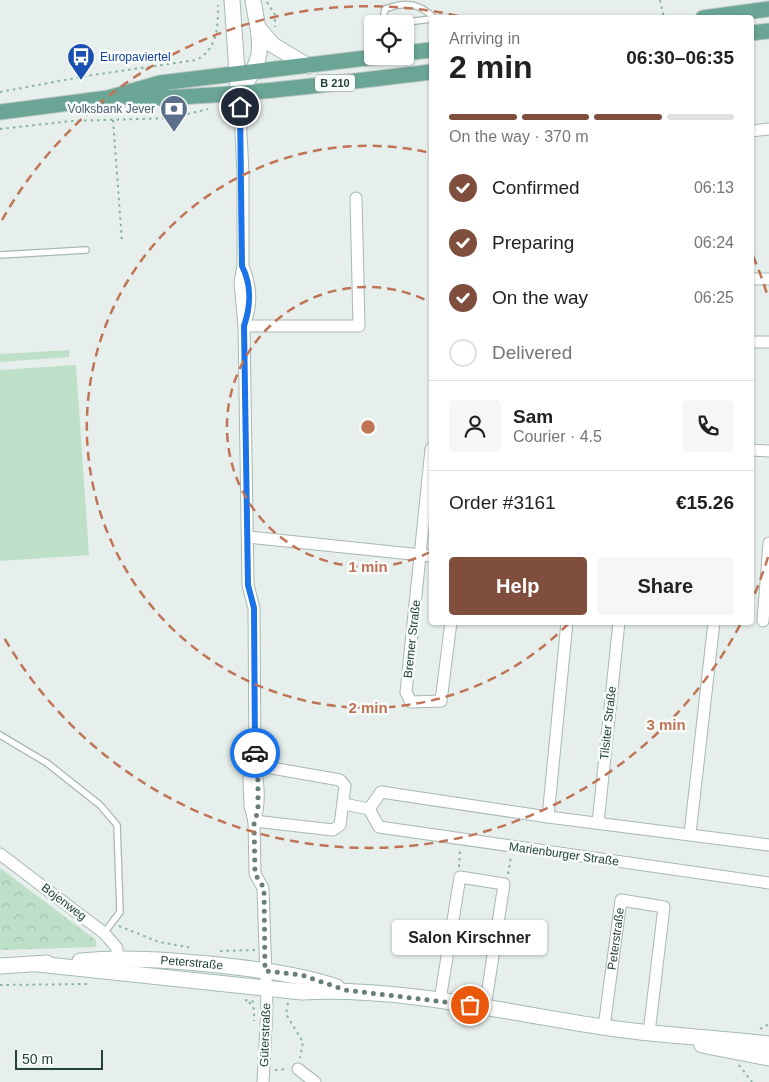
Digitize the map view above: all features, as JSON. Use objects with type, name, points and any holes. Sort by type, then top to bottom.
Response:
[{"type":"main road","points":[[232,0],[239,93]]},
{"type":"main road","points":[[253,0],[266,31],[266,40],[279,50],[308,66]]},
{"type":"main road","points":[[720,15],[761,8]]},
{"type":"main road","points":[[239,93],[253,72],[266,31]]},
{"type":"main road","points":[[754,33],[769,31]]},
{"type":"main road","points":[[414,53],[429,50]]},
{"type":"main road","name":"B 210","points":[[108,98],[160,83],[364,58]]},
{"type":"main road","name":"B 210","points":[[0,112],[108,98],[162,98],[239,93],[429,72]]},
{"type":"main road","name":"Peterstraße","points":[[0,966],[117,957],[302,975],[345,990]]},
{"type":"main road","name":"Peterstraße","points":[[38,964],[302,992],[345,990],[440,1000],[604,1027],[769,1044]]},
{"type":"main road","name":"Peterstraße","points":[[649,1033],[769,1058]]},
{"type":"street","name":"Güterstraße","points":[[239,93],[242,142],[242,266],[249,280],[249,310],[244,326],[248,585],[254,608],[255,766],[249,779],[250,806],[254,821],[255,874],[264,888],[264,951],[267,1008],[263,1082]]},
{"type":"street","points":[[754,131],[769,129]]},
{"type":"street","points":[[244,326],[359,326],[356,198]]},
{"type":"street","points":[[754,279],[769,279]]},
{"type":"street","points":[[754,342],[769,342]]},
{"type":"street","points":[[754,450],[769,451]]},
{"type":"street","name":"Bremer Straße","points":[[429,492],[426,555],[406,692],[411,702],[441,701],[451,625]]},
{"type":"street","points":[[248,537],[426,555]]},
{"type":"street","points":[[754,616],[766,622],[769,543]]},
{"type":"street","points":[[548,817],[567,625]]},
{"type":"street","name":"Tilsiter Straße","points":[[598,823],[619,625]]},
{"type":"street","points":[[690,834],[714,625]]},
{"type":"street","points":[[254,821],[333,830],[340,825],[345,786],[340,780],[255,766]]},
{"type":"street","points":[[344,804],[369,809],[381,792],[548,817],[769,845]]},
{"type":"street","name":"Marienburger Straße","points":[[369,809],[379,827],[769,884]]},
{"type":"street","name":"Bojenweg","points":[[0,854],[104,933],[117,948],[117,957]]},
{"type":"street","points":[[440,1000],[460,877],[504,884],[485,1008]]},
{"type":"street","name":"Peterstraße","points":[[604,1027],[621,900],[664,907],[649,1033]]},
{"type":"street","points":[[298,1069],[315,1082]]},
{"type":"lane","points":[[384,15],[385,9],[392,6],[414,5],[423,6],[430,15]]},
{"type":"lane","points":[[414,21],[429,19]]},
{"type":"lane","points":[[0,256],[86,250]]},
{"type":"lane","points":[[0,735],[47,763],[100,804],[117,825],[120,912],[104,933]]},
{"type":"path","points":[[0,92],[86,76],[202,58],[214,41],[218,30],[218,0]]},
{"type":"path","points":[[266,0],[276,20],[266,31]]},
{"type":"path","points":[[660,0],[663,15]]},
{"type":"path","points":[[0,129],[71,121],[172,118],[210,109]]},
{"type":"path","points":[[114,120],[122,242]]},
{"type":"path","points":[[458,876],[461,840]]},
{"type":"path","points":[[504,884],[507,884],[512,847]]},
{"type":"path","points":[[104,933],[117,925],[159,942],[197,948]]},
{"type":"path","points":[[216,951],[264,951]]},
{"type":"path","points":[[264,1070],[298,1069],[303,1042],[286,1014],[287,1005],[292,999]]},
{"type":"path","points":[[739,1064],[752,1082]]},
{"type":"green space","points":[[69,350],[69,357],[0,362],[0,354]]},
{"type":"green space","points":[[76,365],[89,555],[0,561],[0,370]]},
{"type":"green space","points":[[0,868],[96,940],[96,947],[0,950]]},
{"type":"way so far","points":[[255,753],[258,781],[258,812],[254,821],[255,874],[264,888],[265,971],[302,975],[345,990],[470,1005]]},
{"type":"place","name":"Europaviertel","points":[[81,81]]},
{"type":"place","name":"Volksbank Jever","points":[[174,133]]},
{"type":"place","name":"Salon Kirschner","points":[[470,1005]]},
{"type":"route","points":[[240,107],[242,142],[242,266],[249,280],[249,310],[244,326],[248,585],[254,608],[255,753]]}]
